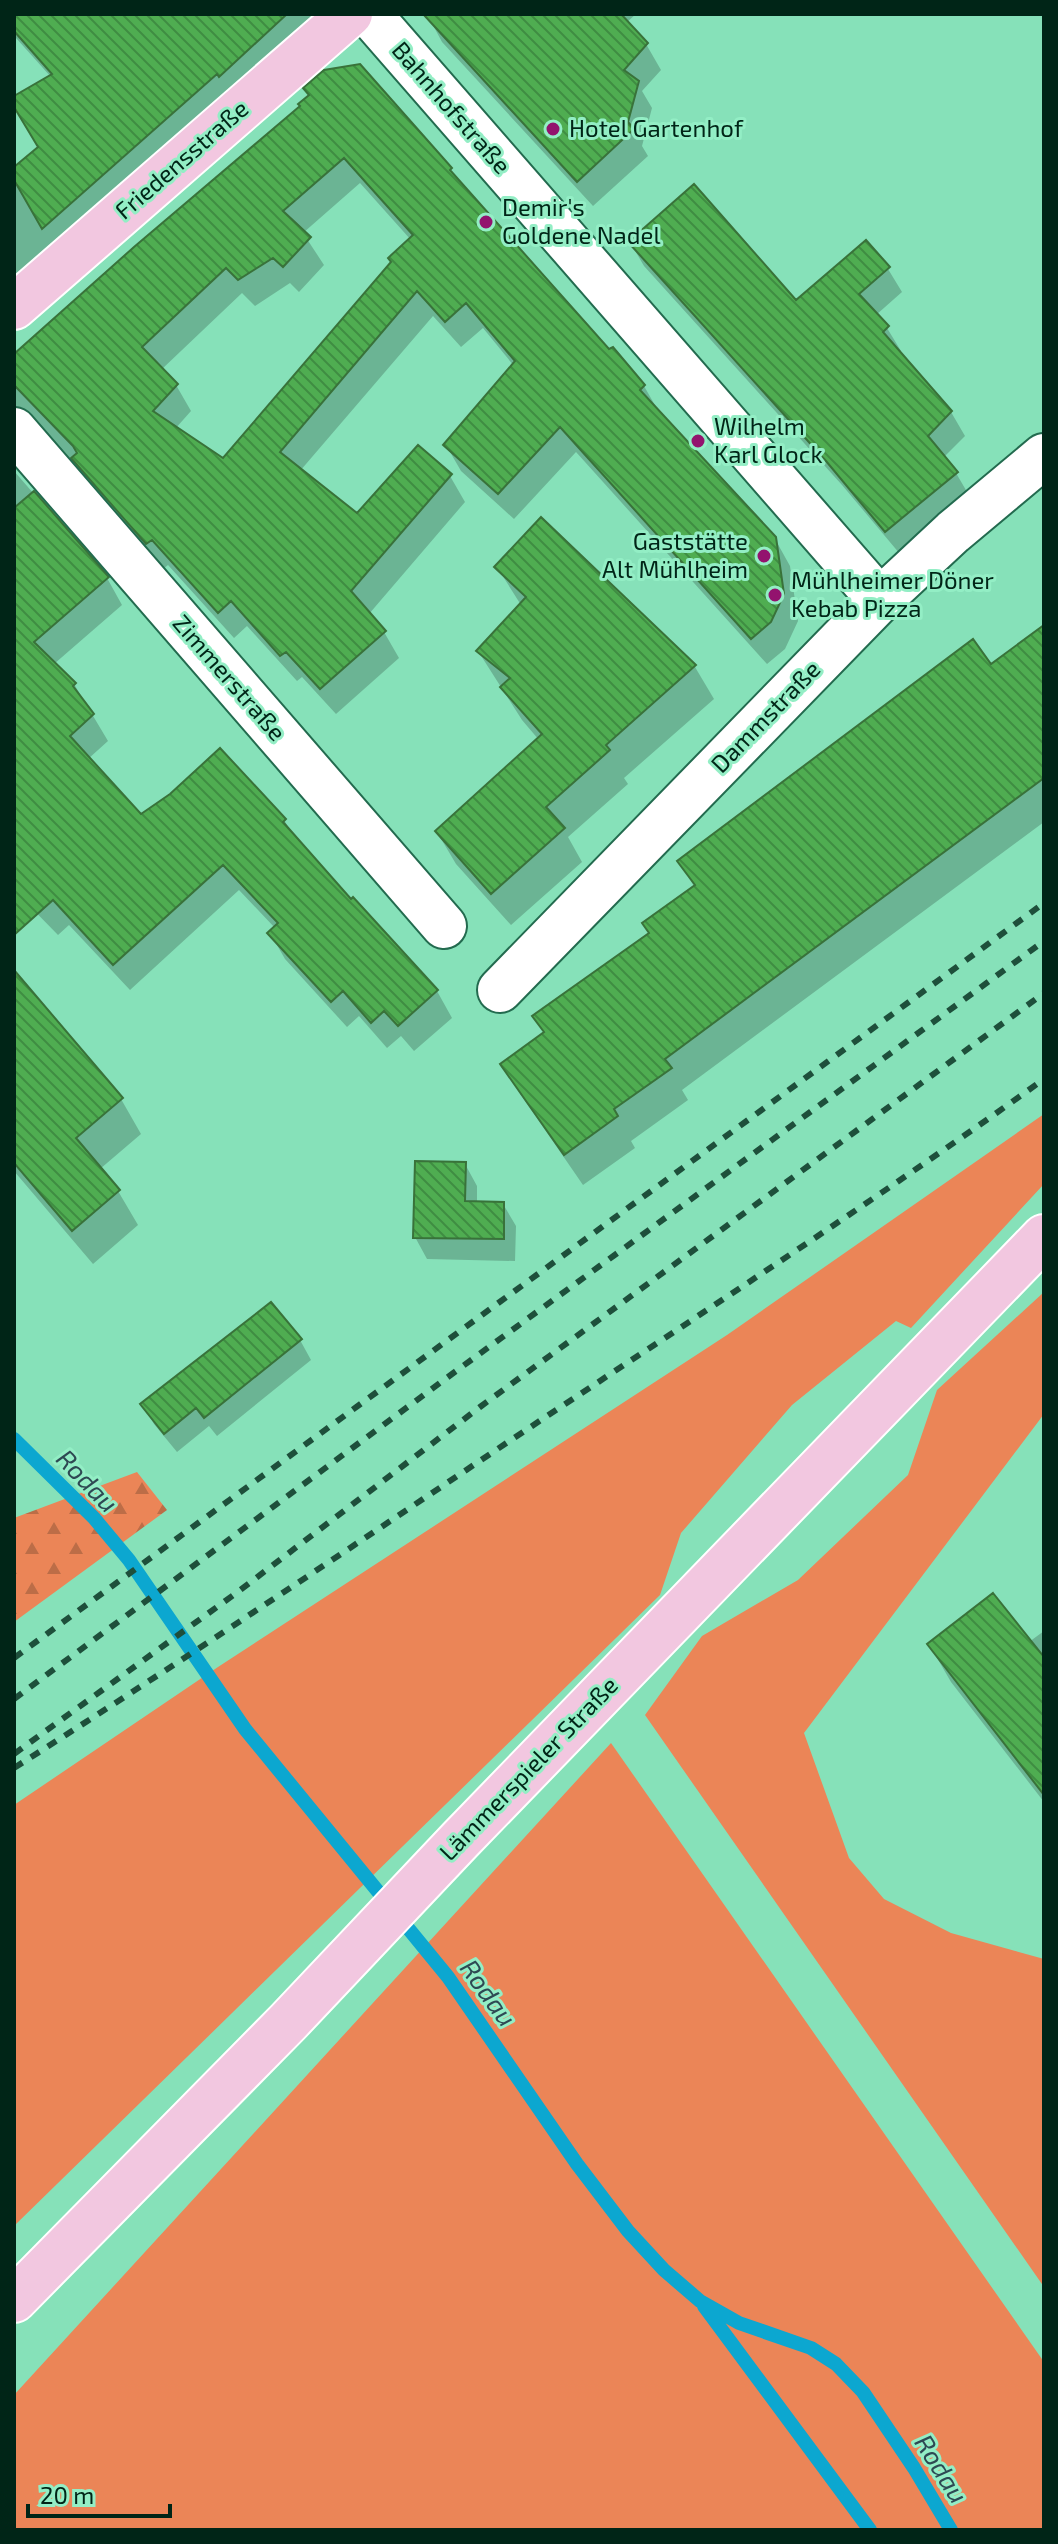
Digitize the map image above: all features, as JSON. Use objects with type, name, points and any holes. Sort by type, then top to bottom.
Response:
[{"type":"main road","name":"Friedensstraße","points":[[14,307],[350,14]]},
{"type":"main road","name":"Lämmerspieler Straße","points":[[14,2300],[288,2022],[1044,1237]]},
{"type":"street","name":"Bahnhofstraße","points":[[369,14],[880,600]]},
{"type":"street","name":"Zimmerstraße","points":[[14,430],[444,926]]},
{"type":"street","name":"Dammstraße","points":[[500,990],[880,600],[953,532],[1044,456]]},
{"type":"green space","points":[[1044,1114],[1044,1184],[911,1328],[896,1321],[792,1405],[681,1533],[660,1595],[14,2226],[14,1805],[218,1667],[727,1335]]},
{"type":"green space","points":[[1044,1292],[1044,1414],[804,1733],[849,1858],[884,1899],[951,1933],[1044,1959],[1044,2287],[645,1715],[702,1636],[798,1580],[908,1475],[937,1390]]},
{"type":"green space","points":[[137,1472],[167,1510],[14,1622],[14,1518]]},
{"type":"green space","points":[[611,1743],[1044,2362],[1044,2530],[14,2530],[14,2395]]},
{"type":"building","points":[[14,14],[287,14],[219,77],[217,74],[42,229],[14,180],[14,167],[38,147],[14,107],[14,96],[52,74],[14,31]]},
{"type":"building","points":[[423,14],[621,14],[648,43],[624,70],[639,81],[628,122],[634,129],[577,182]]},
{"type":"building","points":[[360,64],[609,349],[613,347],[645,385],[640,390],[776,537],[784,594],[771,622],[751,639],[560,427],[498,494],[443,445],[515,361],[466,303],[445,322],[417,291],[280,452],[357,513],[418,445],[452,474],[351,591],[386,631],[320,689],[286,652],[280,656],[231,601],[218,613],[152,540],[146,544],[71,458],[77,453],[73,446],[14,385],[14,354],[300,106],[298,104],[309,95],[303,88],[324,70]],"holes":[[[344,158],[413,235],[388,258],[391,262],[223,458],[153,411],[178,384],[142,347],[226,268],[238,280],[273,258],[283,267],[311,237],[283,211]]]},
{"type":"building","points":[[694,184],[796,300],[866,240],[890,267],[859,294],[889,326],[883,332],[952,411],[928,436],[958,472],[885,532],[826,461],[628,242]]},
{"type":"building","points":[[34,491],[109,577],[34,642],[76,683],[73,686],[94,714],[70,736],[141,814],[170,794],[220,748],[286,819],[283,822],[351,899],[353,897],[438,990],[398,1026],[384,1011],[371,1023],[343,991],[331,1002],[267,933],[278,923],[223,865],[113,965],[53,900],[14,935],[14,508]]},
{"type":"building","points":[[541,517],[696,665],[606,745],[610,750],[546,807],[565,828],[491,894],[435,831],[542,734],[500,687],[510,678],[476,651],[526,597],[494,567]]},
{"type":"building","points":[[1044,625],[1044,778],[665,1059],[672,1068],[614,1109],[618,1116],[564,1155],[500,1064],[544,1032],[532,1016],[649,933],[642,923],[695,885],[677,861],[973,639],[991,664]]},
{"type":"building","points":[[14,970],[123,1098],[76,1138],[120,1190],[72,1231],[14,1163]]},
{"type":"building","points":[[415,1161],[466,1162],[465,1201],[504,1202],[504,1239],[413,1238]]},
{"type":"building","points":[[271,1302],[302,1339],[204,1418],[196,1408],[164,1434],[140,1404]]},
{"type":"building","points":[[993,1593],[1044,1657],[1044,1795],[927,1644]]},
{"type":"waterway","name":"Rodau","points":[[14,1439],[94,1518],[129,1560],[245,1729],[448,1977],[577,2164],[628,2231],[664,2270],[700,2301],[739,2323],[811,2348],[836,2364],[863,2392],[951,2530]]},
{"type":"waterway","points":[[704,2306],[870,2530]]},
{"type":"railway","points":[[14,1658],[1044,903]]},
{"type":"railway","points":[[14,1699],[1044,941]]},
{"type":"railway","points":[[14,1754],[239,1591],[480,1407],[1044,993]]},
{"type":"railway","points":[[14,1768],[778,1263],[1044,1079]]},
{"type":"place","name":"Hotel Gartenhof","points":[[553,129]]},
{"type":"place","name":"Demir's Goldene Nadel","points":[[486,222]]},
{"type":"place","name":"Wilhelm Karl Glock","points":[[698,441]]},
{"type":"place","name":"Gaststätte Alt Mühlheim","points":[[764,556]]},
{"type":"place","name":"Mühlheimer Döner Kebab Pizza","points":[[775,595]]}]
